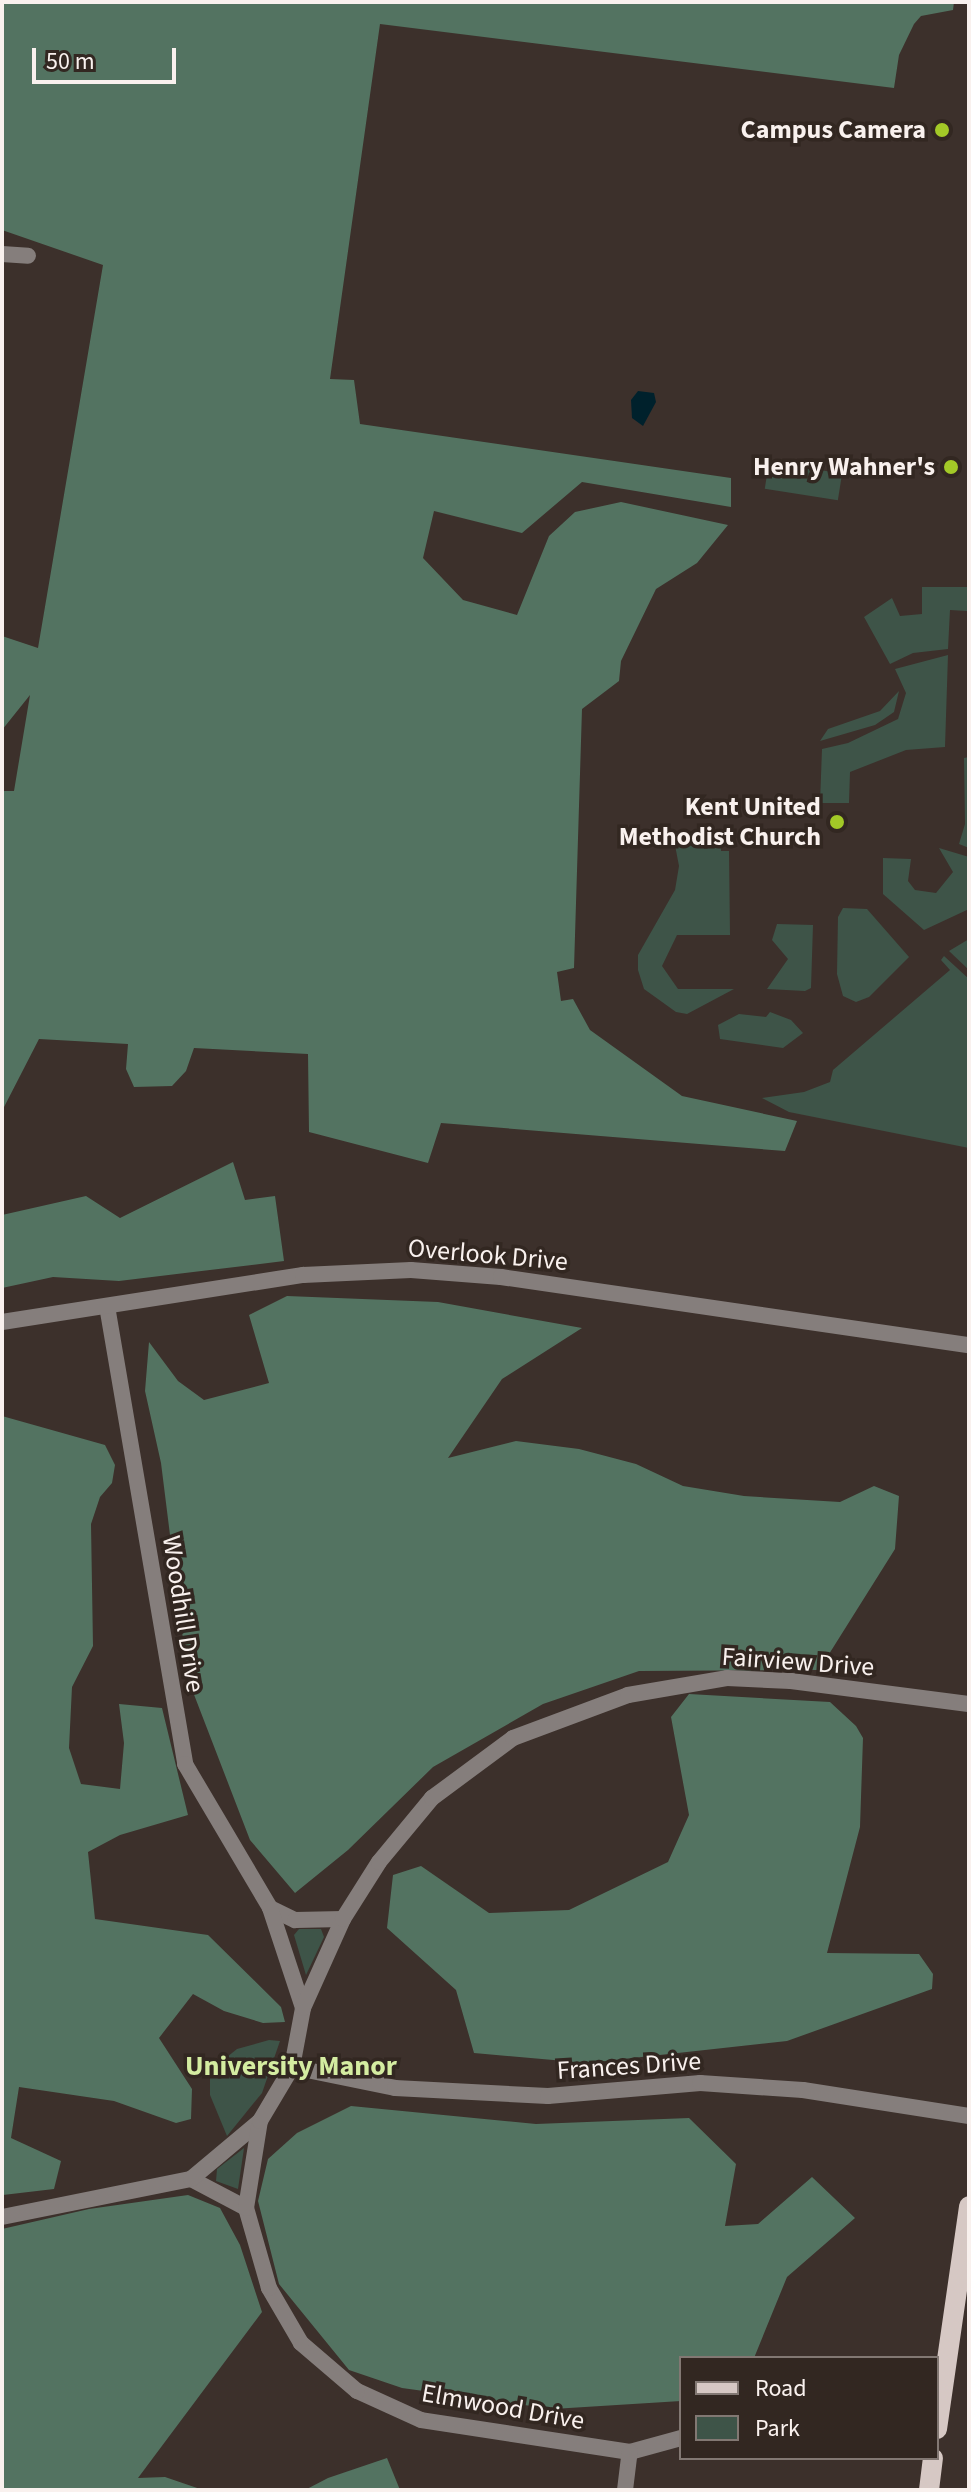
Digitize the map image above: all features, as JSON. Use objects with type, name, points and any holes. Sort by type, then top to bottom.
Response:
[{"type":"main road","points":[[939,2419],[963,2293],[969,2206]]},
{"type":"main road","points":[[929,2490],[933,2460]]},
{"type":"street","points":[[2,254],[28,256]]},
{"type":"street","name":"Overlook Drive","points":[[2,1322],[303,1275],[411,1270],[501,1277],[969,1345]]},
{"type":"street","name":"Woodhill Drive","points":[[107,1306],[185,1764],[270,1908],[303,2008]]},
{"type":"street","name":"Fairview Drive","points":[[292,2067],[303,2008],[343,1919],[379,1862],[432,1798],[513,1738],[589,1706],[727,1678],[791,1681],[969,1704]]},
{"type":"street","points":[[270,1908],[295,1920],[343,1919]]},
{"type":"street","name":"Frances Drive","points":[[292,2067],[395,2088],[548,2096],[700,2083],[803,2090],[969,2116]]},
{"type":"street","name":"Elmwood Drive","points":[[292,2067],[260,2121],[246,2208],[269,2288],[301,2343],[357,2391],[421,2420],[630,2452],[679,2439]]},
{"type":"street","points":[[2,2217],[191,2179],[260,2121]]},
{"type":"street","points":[[191,2179],[246,2208]]},
{"type":"street","points":[[625,2490],[630,2452]]},
{"type":"green space","points":[[2,2],[954,2],[953,10],[921,16],[914,24],[899,55],[894,88],[380,24],[330,379],[354,380],[360,424],[731,478],[731,507],[582,482],[522,533],[434,511],[423,558],[463,600],[517,615],[549,536],[575,512],[621,502],[728,525],[697,563],[656,589],[621,661],[619,681],[582,709],[574,968],[557,972],[561,1001],[573,999],[590,1030],[682,1096],[797,1121],[785,1151],[441,1123],[428,1163],[309,1132],[308,1054],[194,1048],[186,1071],[172,1086],[134,1087],[126,1069],[128,1044],[39,1039],[2,1111],[2,791],[14,791],[30,695],[2,730],[2,636],[38,648],[103,265],[2,230]]},
{"type":"green space","points":[[769,462],[842,474],[838,500],[765,489]]},
{"type":"green space","points":[[922,587],[969,587],[967,611],[950,610],[948,649],[913,653],[890,664],[864,617],[892,598],[900,616],[922,614]]},
{"type":"green space","points":[[948,655],[945,747],[906,750],[850,772],[849,803],[820,803],[822,749],[848,743],[898,719],[906,693],[895,669]]},
{"type":"green space","points":[[899,691],[894,712],[875,725],[820,741],[828,729],[880,711]]},
{"type":"green space","points":[[969,757],[969,848],[959,844],[965,824],[964,758]]},
{"type":"green space","points":[[674,840],[721,842],[721,851],[729,851],[730,935],[677,935],[662,966],[678,989],[734,989],[687,1014],[676,1012],[644,989],[638,970],[638,955],[675,890],[679,866]]},
{"type":"green space","points":[[939,848],[969,857],[969,909],[924,930],[883,894],[883,858],[911,859],[908,881],[915,890],[936,893],[953,872]]},
{"type":"green space","points":[[843,908],[867,909],[909,957],[869,997],[856,1002],[843,996],[837,974],[838,917]]},
{"type":"green space","points":[[777,924],[813,925],[811,988],[805,991],[767,989],[788,959],[772,940]]},
{"type":"green space","points":[[969,939],[969,970],[949,951]]},
{"type":"green space","points":[[944,956],[969,979],[969,1148],[789,1112],[762,1098],[804,1092],[830,1082],[833,1070],[950,970],[941,960]]},
{"type":"green space","points":[[770,1012],[791,1020],[803,1033],[783,1048],[720,1039],[718,1025],[739,1014],[766,1017]]},
{"type":"green space","points":[[233,1162],[245,1200],[275,1196],[284,1261],[119,1281],[53,1277],[2,1288],[2,1215],[86,1196],[120,1218]]},
{"type":"green space","points":[[287,1296],[438,1302],[582,1328],[502,1379],[448,1458],[516,1441],[579,1449],[636,1464],[683,1486],[744,1496],[840,1502],[874,1486],[899,1496],[895,1549],[819,1670],[639,1671],[543,1704],[433,1767],[348,1850],[295,1893],[250,1840],[188,1679],[161,1463],[145,1391],[149,1342],[178,1381],[204,1400],[269,1383],[249,1315]]},
{"type":"green space","points":[[2,1416],[105,1445],[115,1465],[112,1483],[100,1497],[91,1524],[93,1646],[72,1687],[69,1748],[81,1784],[120,1789],[124,1743],[119,1704],[162,1708],[188,1815],[120,1835],[88,1852],[95,1919],[208,1935],[281,2007],[285,2022],[263,2023],[224,2011],[193,1994],[159,2038],[192,2089],[191,2119],[176,2123],[114,2101],[19,2087],[11,2138],[61,2161],[54,2189],[3,2195]]},
{"type":"green space","points":[[689,1694],[830,1702],[856,1726],[863,1738],[860,1827],[827,1953],[919,1954],[933,1974],[932,1989],[787,2041],[587,2063],[474,2053],[456,1990],[387,1928],[393,1875],[421,1866],[489,1913],[569,1910],[668,1862],[689,1815],[671,1717]]},
{"type":"green space","points":[[299,1929],[321,1929],[324,1937],[306,1975],[294,1935]]},
{"type":"green space","points":[[269,2040],[280,2041],[262,2093],[227,2136],[210,2095],[210,2078],[217,2065],[237,2049]]},
{"type":"green space","points":[[351,2106],[536,2124],[689,2118],[736,2164],[725,2226],[758,2224],[812,2177],[855,2218],[787,2277],[755,2356],[679,2356],[679,2401],[553,2409],[402,2388],[349,2370],[279,2284],[258,2201],[268,2159],[297,2133]]},
{"type":"green space","points":[[244,2148],[238,2189],[216,2181],[217,2169]]},
{"type":"green space","points":[[188,2195],[220,2208],[240,2245],[262,2312],[138,2478],[165,2477],[203,2490],[2,2490],[2,2229],[89,2209]]},
{"type":"green space","points":[[387,2458],[400,2490],[305,2490],[328,2478]]},
{"type":"water","points":[[638,391],[654,393],[656,402],[643,426],[632,418],[631,400]]},
{"type":"place","name":"Campus Camera","points":[[942,130]]},
{"type":"place","name":"Henry Wahner's","points":[[951,467]]},
{"type":"place","name":"Kent United Methodist Church","points":[[837,822]]},
{"type":"district","name":"University Manor","points":[[291,2066]]}]
